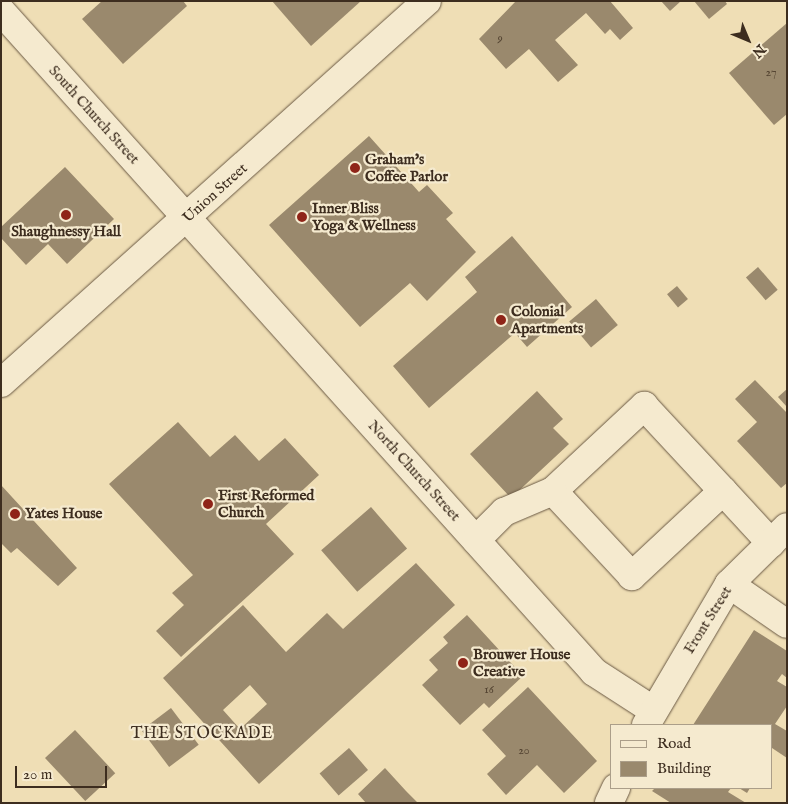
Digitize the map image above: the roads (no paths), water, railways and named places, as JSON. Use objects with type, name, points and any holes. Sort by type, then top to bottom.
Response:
[{"type":"street","name":"Union Street","points":[[1,383],[187,219],[427,1]]},
{"type":"street","name":"South Church Street","points":[[1,11],[187,219]]},
{"type":"street","name":"North Church Street","points":[[187,219],[594,672],[649,718]]},
{"type":"street","points":[[476,540],[504,512],[553,491],[644,406],[723,491],[779,535]]},
{"type":"street","points":[[553,491],[632,576],[723,491]]},
{"type":"street","name":"Front Street","points":[[649,718],[729,584],[779,535]]},
{"type":"street","points":[[729,584],[787,624]]},
{"type":"street","points":[[608,803],[615,789]]},
{"type":"place","name":"Graham's Coffee Parlor","points":[[355,168]]},
{"type":"place","name":"Shaughnessy Hall","points":[[66,215]]},
{"type":"place","name":"Inner Bliss Yoga & Wellness","points":[[302,217]]},
{"type":"place","name":"Colonial Apartments","points":[[501,320]]},
{"type":"place","name":"First Reformed Church","points":[[208,504]]},
{"type":"place","name":"Yates House","points":[[15,514]]},
{"type":"place","name":"Brouwer House Creative","points":[[463,663]]},
{"type":"district","name":"THE STOCKADE","points":[[202,734]]}]
